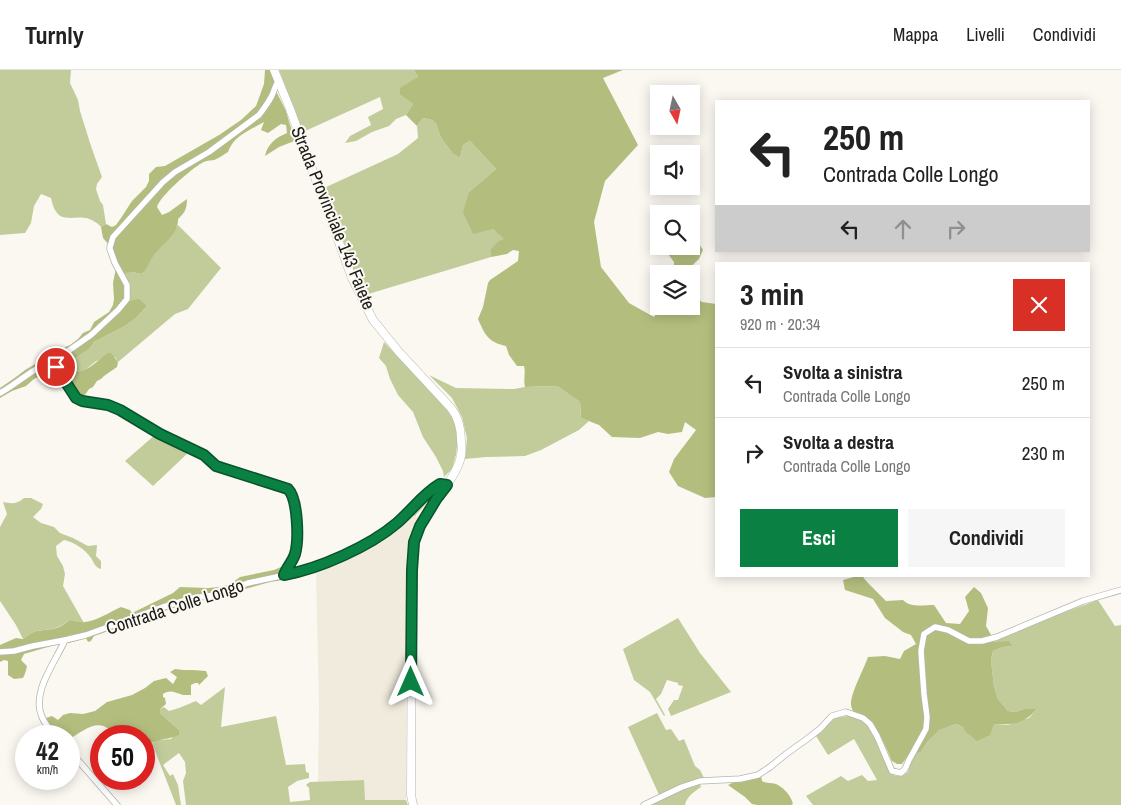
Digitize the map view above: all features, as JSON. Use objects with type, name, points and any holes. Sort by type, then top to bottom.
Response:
[{"type":"main road","name":"Strada Provinciale 143 Faiete","points":[[274,70],[352,278],[373,320],[451,408],[459,421],[461,437],[460,462],[420,526],[414,542],[412,570],[411,795],[413,805]]},
{"type":"street","points":[[0,393],[35,369],[51,363],[91,335],[118,310],[127,299],[127,285],[110,249],[114,237],[163,182],[175,172],[209,152],[259,115],[278,81]]},
{"type":"street","points":[[51,363],[59,370],[76,398],[82,401],[108,405],[120,410],[160,434],[204,455],[216,466],[288,489],[292,493],[294,502],[297,526],[296,549],[284,575]]},
{"type":"street","name":"Contrada Colle Longo","points":[[0,652],[14,651],[86,635],[193,598],[215,595],[248,583],[304,571],[367,543],[390,528],[429,490],[440,484],[447,485]]},
{"type":"street","points":[[644,805],[676,789],[700,781],[740,779],[758,775],[770,768],[820,729],[832,716],[846,712],[863,718],[870,724],[892,771],[901,774],[926,729],[927,717],[922,658],[924,634],[935,628],[948,630],[969,641],[982,641],[997,637],[1083,601],[1121,590]]},
{"type":"street","points":[[48,725],[43,719],[39,707],[40,695],[45,679],[65,640]]},
{"type":"street","points":[[80,763],[117,805]]},
{"type":"shaded area","points":[[410,514],[419,517],[411,534],[407,556],[406,800],[364,800],[364,780],[318,782],[319,707],[316,573],[365,549],[395,530]]},
{"type":"green space","points":[[0,70],[71,70],[70,83],[78,100],[102,177],[96,189],[103,205],[106,224],[101,227],[88,219],[63,217],[54,208],[51,198],[41,194],[34,206],[31,223],[25,233],[0,235]]},
{"type":"green space","points":[[265,70],[270,70],[278,89],[276,91],[297,140],[279,147],[265,156],[273,142],[287,133],[286,125],[281,124],[268,133],[261,130],[264,122],[238,137],[228,152],[197,166],[176,183],[159,202],[157,207],[162,215],[187,199],[187,205],[178,219],[172,235],[150,260],[147,269],[141,274],[125,273],[124,295],[129,301],[139,299],[147,306],[125,326],[94,342],[90,348],[75,358],[63,358],[65,364],[74,372],[79,372],[92,366],[108,353],[111,353],[118,362],[117,367],[97,381],[82,399],[78,397],[57,366],[53,371],[50,370],[26,386],[0,398],[0,388],[25,370],[70,345],[83,333],[90,330],[94,322],[109,312],[114,299],[113,283],[117,263],[109,245],[103,238],[101,227],[106,224],[112,227],[116,225],[132,201],[146,187],[149,181],[149,174],[156,167],[165,166],[219,135],[241,120],[256,106],[264,84]]},
{"type":"green space","points":[[279,70],[414,70],[418,77],[400,95],[413,104],[406,115],[396,119],[389,126],[372,132],[356,141],[345,143],[350,136],[371,125],[368,117],[383,109],[380,97],[303,132]]},
{"type":"green space","points":[[414,70],[623,70],[603,78],[638,145],[605,181],[594,222],[601,267],[629,303],[654,317],[655,315],[700,315],[700,301],[715,304],[715,497],[705,498],[678,486],[669,472],[674,459],[696,430],[685,422],[682,432],[668,434],[658,432],[640,438],[612,437],[599,425],[581,418],[580,402],[557,386],[525,387],[524,366],[517,366],[509,355],[506,346],[491,340],[485,334],[478,319],[483,307],[488,283],[518,261],[519,251],[513,250],[507,254],[491,257],[490,250],[499,241],[504,239],[493,229],[473,234],[463,212],[469,192],[496,169],[470,141],[463,145],[460,158],[453,154],[441,138],[436,124],[432,120],[423,118],[417,126],[406,115],[413,104],[400,95],[400,88],[418,77]]},
{"type":"green space","points":[[423,118],[432,120],[436,124],[441,138],[453,154],[460,158],[463,145],[470,141],[496,169],[469,192],[493,229],[505,239],[490,250],[491,257],[365,295],[355,275],[324,188],[398,154],[418,138],[417,126]]},
{"type":"green space","points":[[178,225],[221,268],[188,309],[175,314],[118,362],[115,357],[103,359],[82,371],[74,372],[65,364],[63,357],[70,358],[90,348],[94,342],[136,318],[147,306],[129,302],[124,295],[125,272],[141,274],[144,272],[152,257]]},
{"type":"green space","points":[[700,245],[703,250],[699,259],[693,265],[674,265],[669,255],[700,255]]},
{"type":"green space","points":[[384,342],[446,407],[454,421],[458,439],[456,455],[452,469],[444,477],[436,457],[423,437],[413,412],[398,395],[386,366],[379,358]]},
{"type":"green space","points":[[429,375],[456,388],[514,389],[557,386],[580,402],[581,418],[589,421],[579,430],[541,450],[525,456],[465,459],[467,438],[462,417],[452,398]]},
{"type":"green space","points":[[156,434],[189,452],[153,486],[125,461]]},
{"type":"green space","points":[[440,488],[415,516],[410,514],[427,495]]},
{"type":"green space","points":[[24,498],[31,498],[43,504],[33,517],[41,523],[54,527],[60,533],[88,546],[97,545],[96,556],[101,561],[101,569],[96,566],[86,552],[75,544],[64,540],[56,546],[57,556],[65,574],[63,586],[84,623],[70,621],[55,628],[33,632],[23,639],[0,601],[0,527],[7,514],[3,502],[14,503]]},
{"type":"green space","points":[[281,567],[283,580],[190,602],[94,636],[88,642],[86,638],[24,654],[21,660],[27,666],[23,678],[14,679],[8,675],[8,661],[0,662],[0,645],[16,638],[23,639],[33,632],[59,627],[69,621],[89,621],[121,607],[130,610],[132,613],[173,593],[180,587],[219,587],[229,585],[240,577]]},
{"type":"green space","points":[[863,577],[886,601],[903,600],[913,605],[934,605],[946,623],[960,624],[969,611],[965,597],[974,587],[981,593],[988,608],[986,626],[995,642],[1009,641],[1012,646],[993,651],[991,660],[994,686],[998,699],[1008,711],[1037,709],[1023,721],[994,724],[990,735],[977,741],[963,727],[956,724],[939,730],[928,741],[921,752],[907,757],[902,764],[892,761],[876,729],[854,712],[851,700],[868,657],[885,656],[900,659],[904,651],[916,644],[911,635],[903,632],[885,618],[873,599],[845,590],[843,580]]},
{"type":"green space","points":[[1098,600],[1115,626],[1121,625],[1121,805],[813,805],[806,796],[841,776],[848,781],[862,775],[868,781],[877,780],[854,739],[828,755],[816,736],[830,721],[837,717],[849,716],[867,724],[892,774],[896,776],[902,776],[908,772],[913,755],[921,752],[938,730],[956,724],[963,727],[994,724],[1008,725],[1029,718],[1037,709],[1008,711],[998,699],[994,686],[991,660],[993,651],[1011,646],[995,641],[1048,618]]},
{"type":"green space","points":[[678,618],[700,653],[731,692],[671,716],[668,709],[674,700],[678,700],[683,686],[667,680],[661,694],[656,699],[664,716],[650,692],[634,680],[623,649]]},
{"type":"green space","points":[[175,669],[206,671],[208,676],[199,685],[195,683],[191,685],[191,695],[171,692],[163,694],[166,704],[160,709],[160,713],[179,730],[179,735],[155,741],[155,725],[90,725],[90,728],[80,733],[80,725],[50,725],[46,718],[52,716],[58,720],[63,715],[70,713],[83,714],[95,711],[107,702],[132,695],[154,681],[166,678],[173,684],[177,677],[170,672]]},
{"type":"green space","points":[[225,687],[221,727],[276,716],[286,765],[305,764],[306,772],[309,773],[309,778],[297,781],[288,787],[290,802],[310,800],[309,788],[306,785],[310,782],[364,780],[365,800],[406,800],[408,805],[186,805],[183,781],[186,773],[185,762],[179,753],[163,765],[170,776],[173,774],[178,785],[181,805],[176,805],[155,751],[155,742],[171,739],[179,730],[160,713],[160,709],[164,707],[169,711],[196,701],[201,705]]},
{"type":"green space","points":[[657,713],[666,730],[671,729],[679,741],[684,739],[695,766],[700,770],[704,778],[698,779],[701,787],[689,797],[685,805],[650,805],[661,799],[628,727]]},
{"type":"green space","points":[[761,776],[762,781],[776,784],[783,789],[793,804],[752,804],[728,785]]},
{"type":"route","points":[[56,367],[76,398],[82,401],[108,405],[120,410],[160,434],[204,455],[216,466],[288,489],[292,493],[294,502],[297,526],[296,549],[284,575],[304,571],[367,543],[400,520],[429,490],[440,484],[447,485],[420,526],[414,542],[411,682]]}]
